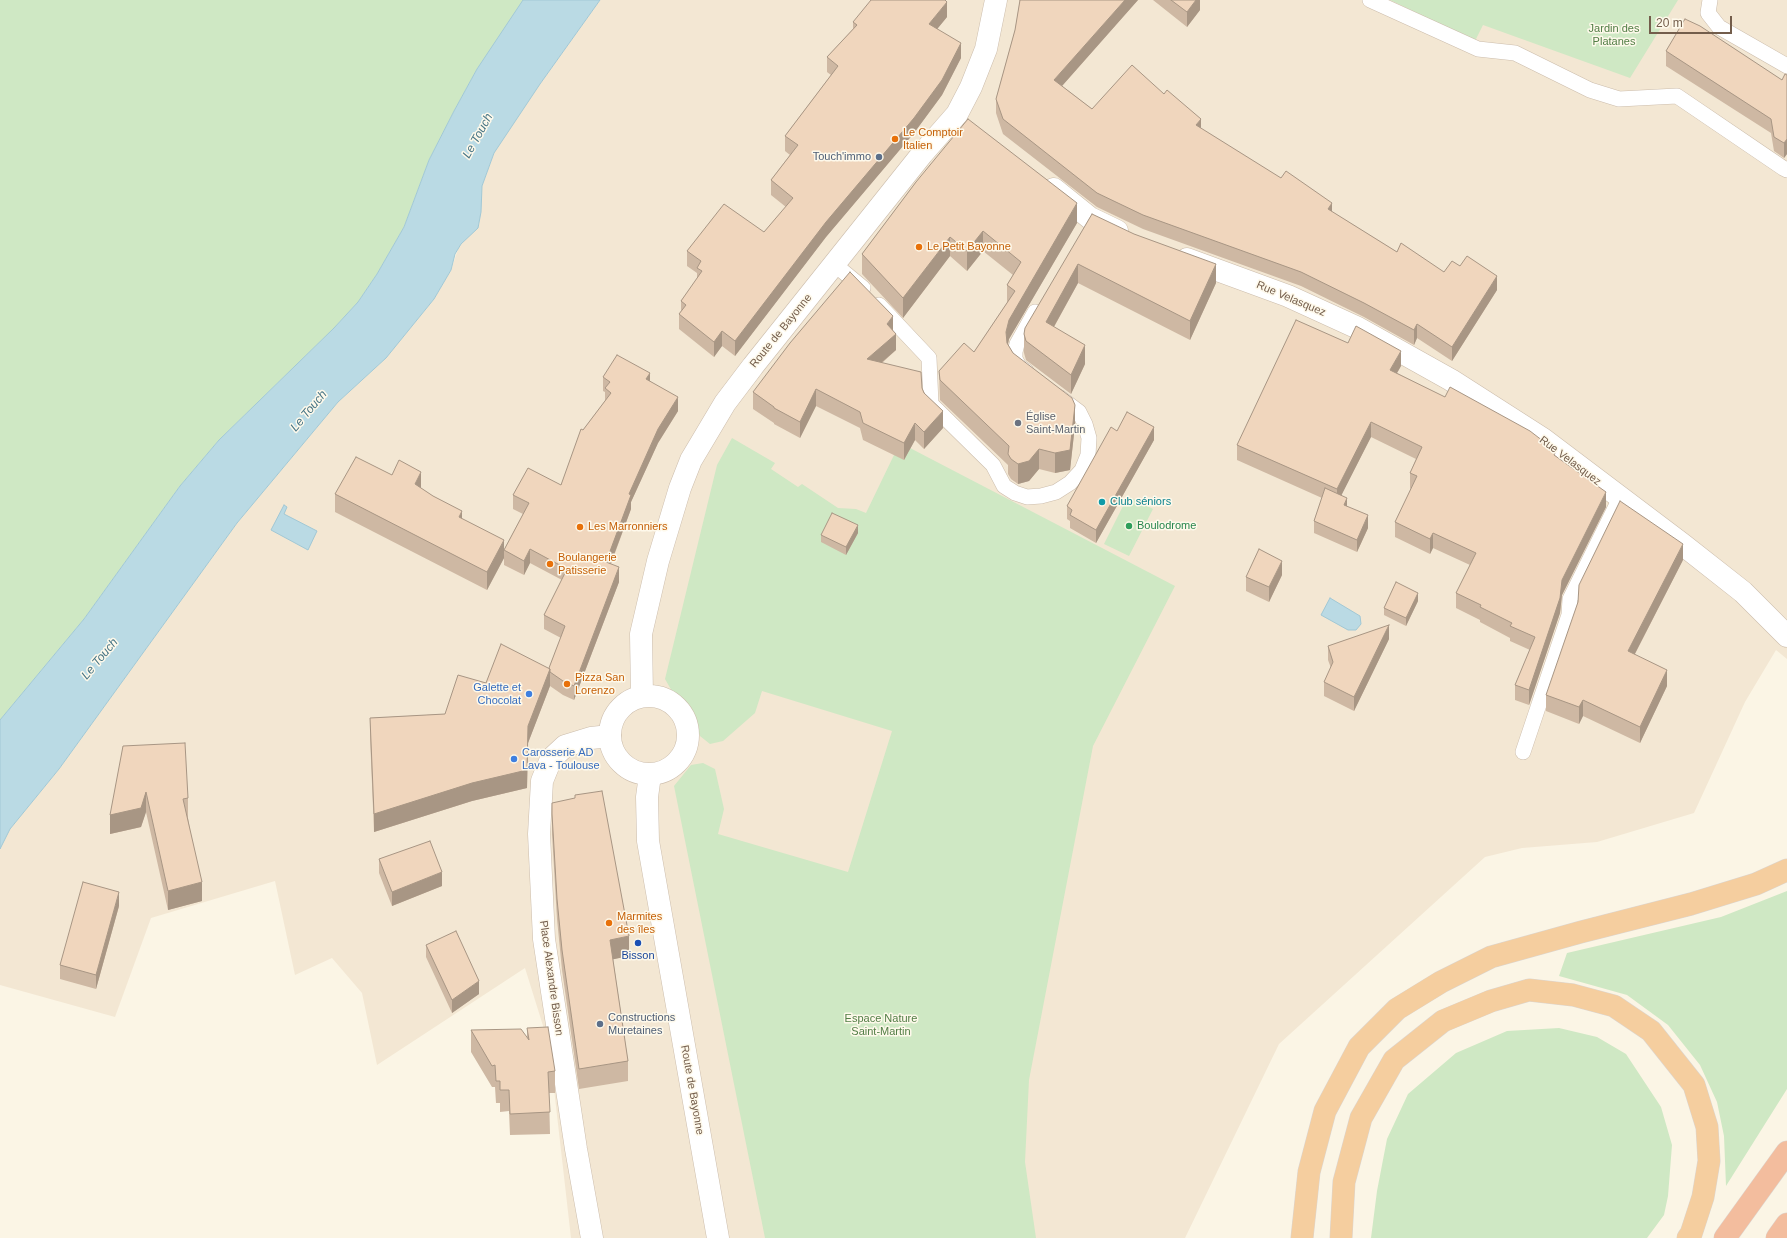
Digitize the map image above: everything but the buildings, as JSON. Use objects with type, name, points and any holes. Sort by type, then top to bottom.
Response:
[{"type":"highway","points":[[1302,1238],[1309,1172],[1325,1111],[1359,1047],[1397,1009],[1441,982],[1491,957],[1690,904],[1756,884],[1787,870]]},
{"type":"highway","points":[[1341,1238],[1344,1182],[1362,1118],[1394,1060],[1443,1021],[1491,1001],[1529,990],[1573,995],[1614,1006],[1651,1031],[1694,1085],[1707,1127],[1709,1161],[1704,1197],[1688,1238]]},
{"type":"highway","points":[[1725,1238],[1787,1152]]},
{"type":"highway","points":[[1778,1238],[1787,1224]]},
{"type":"street","name":"Route de Bayonne","points":[[642,696],[641,634],[658,561],[680,488],[691,460],[725,403],[834,264],[956,114],[971,87],[986,49],[996,0]]},
{"type":"street","points":[[956,114],[976,127]]},
{"type":"street","points":[[1035,175],[1086,225],[1138,241]]},
{"type":"street","name":"Rue Velasquez","points":[[1167,252],[1288,296],[1358,328],[1451,380],[1536,435],[1682,544],[1743,592],[1787,636]]},
{"type":"street","points":[[642,696],[653,696],[665,699],[675,705],[682,713],[687,724],[689,735],[687,746],[679,761],[666,771],[650,775],[640,774],[630,770],[622,764],[611,746],[610,736],[612,722],[619,710],[629,701],[642,696]]},
{"type":"street","name":"Place Alexandre Bisson","points":[[592,1238],[576,1149],[544,939],[540,834],[542,781],[550,759],[565,746],[591,738],[610,736]]},
{"type":"street","name":"Route de Bayonne","points":[[650,775],[648,797],[648,841],[718,1238]]},
{"type":"lane","points":[[1370,0],[1478,49],[1515,53],[1590,90],[1618,99],[1677,96],[1787,170]]},
{"type":"lane","points":[[1710,0],[1708,13],[1719,27],[1787,66]]},
{"type":"lane","points":[[834,264],[858,283],[929,358],[931,404],[992,465],[1004,486],[1015,493],[1027,496],[1041,496],[1056,492],[1070,483],[1082,470],[1088,454],[1089,438],[1080,412],[1049,389]]},
{"type":"lane","points":[[1037,380],[1019,366],[1015,359],[1015,352],[1017,344],[1044,297]]},
{"type":"lane","points":[[1523,752],[1569,615],[1570,599],[1620,498]]},
{"type":"shaded area","points":[[600,0],[1787,0],[1787,659],[1776,650],[1745,702],[1694,813],[1597,842],[1522,848],[1485,857],[1279,1044],[1185,1238],[571,1238],[549,1045],[525,968],[377,1065],[362,993],[332,958],[295,975],[275,881],[151,918],[115,1017],[0,985],[0,849],[10,829],[59,769],[237,523],[338,402],[384,360],[434,299],[451,270],[459,246],[479,225],[482,186],[494,153],[540,84]]},
{"type":"green space","points":[[0,0],[523,0],[477,69],[454,111],[429,160],[404,227],[377,274],[358,302],[334,328],[219,440],[180,486],[84,619],[0,720]]},
{"type":"green space","name":"Jardin des Platanes","points":[[1390,0],[1678,0],[1630,78],[1483,25],[1475,41]]},
{"type":"green space","name":"Espace Nature Saint-Martin","points":[[732,438],[775,463],[771,469],[798,487],[802,484],[838,508],[856,509],[866,513],[894,455],[910,448],[1175,586],[1093,746],[1029,1080],[1025,1162],[1036,1238],[765,1238],[674,786],[691,765],[703,763],[715,769],[724,809],[718,834],[848,872],[892,731],[762,691],[755,713],[723,741],[710,744],[700,736],[691,709],[673,693],[665,679],[717,465]]},
{"type":"green space","name":"Boulodrome","points":[[1128,496],[1153,509],[1129,556],[1104,544]]},
{"type":"green space","points":[[1787,891],[1787,1089],[1726,1186],[1724,1136],[1717,1102],[1700,1065],[1668,1025],[1627,995],[1559,976],[1567,953],[1721,917]]},
{"type":"green space","points":[[1559,1028],[1597,1037],[1626,1054],[1661,1107],[1672,1145],[1668,1196],[1664,1215],[1647,1238],[1371,1238],[1377,1191],[1387,1139],[1408,1094],[1456,1053],[1507,1031]]},
{"type":"water","name":"Le Touch","points":[[523,0],[600,0],[540,84],[494,153],[482,186],[481,212],[478,228],[461,244],[455,254],[451,270],[434,299],[386,358],[338,402],[237,523],[59,769],[10,829],[0,849],[0,720],[84,619],[180,486],[219,440],[334,328],[358,302],[377,274],[404,227],[429,160],[454,111],[477,69]]},
{"type":"water","points":[[284,505],[287,507],[284,514],[317,531],[308,550],[271,530]]},
{"type":"water","points":[[1330,598],[1360,616],[1361,624],[1356,630],[1348,630],[1321,615]]},
{"type":"place","name":"Le Comptoir Italien","points":[[895,139]]},
{"type":"place","name":"Touch'immo","points":[[879,157]]},
{"type":"place","name":"Le Petit Bayonne","points":[[919,247]]},
{"type":"place","name":"Église Saint-Martin","points":[[1018,423]]},
{"type":"place","name":"Club séniors","points":[[1102,502]]},
{"type":"place","name":"Boulodrome","points":[[1129,526]]},
{"type":"place","name":"Les Marronniers","points":[[580,527]]},
{"type":"place","name":"Boulangerie Patisserie","points":[[550,564]]},
{"type":"place","name":"Pizza San Lorenzo","points":[[567,684]]},
{"type":"place","name":"Galette et Chocolat","points":[[529,694]]},
{"type":"place","name":"Carosserie AD Lava - Toulouse","points":[[514,759]]},
{"type":"place","name":"Marmites des îles","points":[[609,923]]},
{"type":"place","name":"Bisson","points":[[638,943]]},
{"type":"place","name":"Constructions Muretaines","points":[[600,1024]]}]
